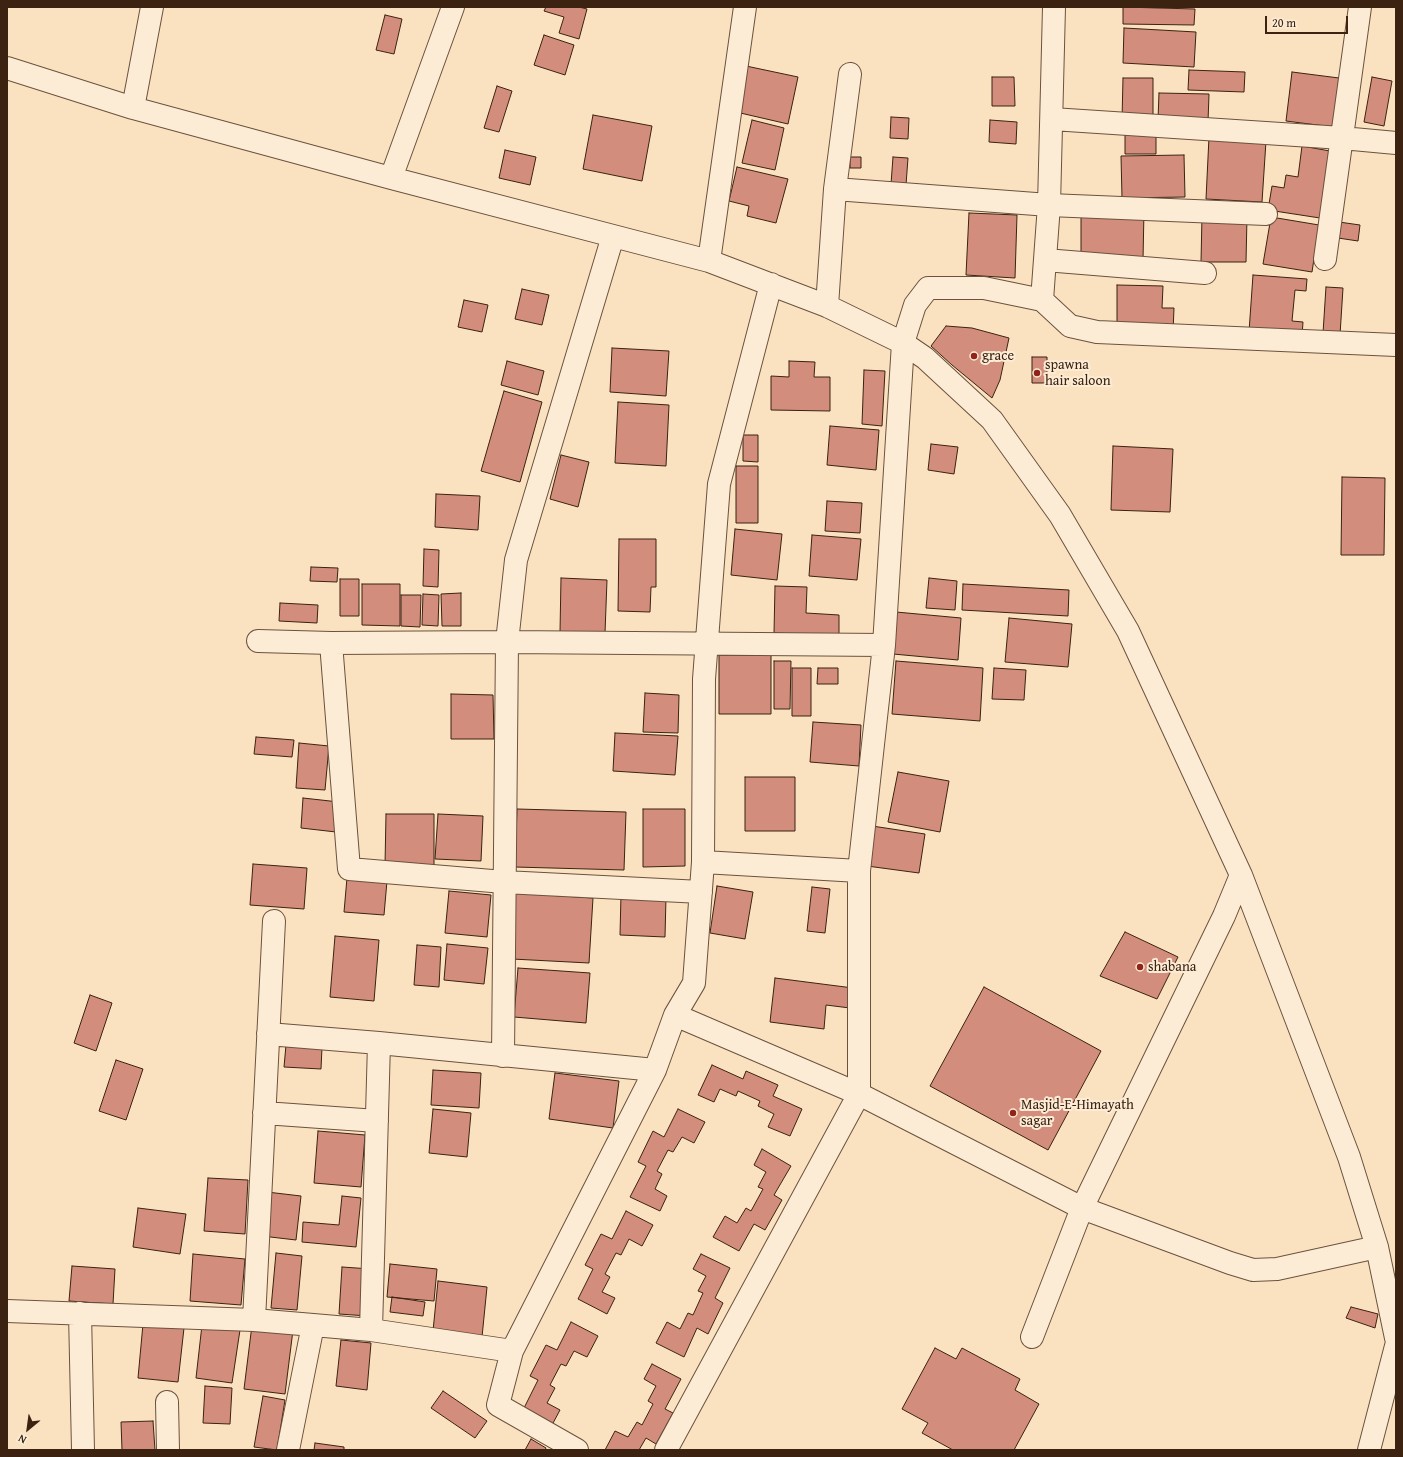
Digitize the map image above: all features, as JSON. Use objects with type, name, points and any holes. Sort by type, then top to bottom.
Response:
[{"type":"street","points":[[133,108],[152,7]]},
{"type":"street","points":[[391,178],[453,7]]},
{"type":"street","points":[[709,261],[745,7]]},
{"type":"street","points":[[1042,300],[1049,205],[1054,7]]},
{"type":"street","points":[[1325,259],[1360,7]]},
{"type":"street","points":[[7,68],[133,108],[391,178],[709,261],[827,306],[903,343],[925,358],[992,420],[1060,515],[1128,631],[1241,875],[1348,1157],[1377,1247],[1396,1338]]},
{"type":"street","points":[[827,306],[835,189],[850,74]]},
{"type":"street","points":[[1052,118],[1396,143]]},
{"type":"street","points":[[835,189],[1049,205],[1266,214]]},
{"type":"street","points":[[503,1056],[508,642],[516,560],[613,236]]},
{"type":"street","points":[[1045,260],[1205,273]]},
{"type":"street","points":[[578,1450],[498,1405],[512,1351],[654,1070],[675,1015],[694,983],[703,862],[704,679],[718,484],[771,284]]},
{"type":"street","points":[[666,1450],[859,1094],[859,871],[884,645],[903,343],[915,305],[928,288],[984,288],[1042,300],[1070,326],[1097,332],[1396,345]]},
{"type":"street","points":[[258,640],[331,644],[508,642],[884,645]]},
{"type":"street","points":[[331,644],[349,869],[504,882],[701,892]]},
{"type":"street","points":[[703,862],[859,871]]},
{"type":"street","points":[[1032,1337],[1082,1208],[1224,916],[1241,875]]},
{"type":"street","points":[[254,1320],[274,921]]},
{"type":"street","points":[[675,1015],[859,1094],[1082,1208],[1253,1270],[1277,1269],[1377,1247]]},
{"type":"street","points":[[268,1034],[379,1043],[654,1070]]},
{"type":"street","points":[[371,1330],[379,1043]]},
{"type":"street","points":[[264,1113],[377,1121]]},
{"type":"street","points":[[7,1311],[254,1320],[371,1330],[512,1351]]},
{"type":"street","points":[[80,1313],[83,1450]]},
{"type":"street","points":[[288,1450],[313,1325]]},
{"type":"street","points":[[1369,1450],[1396,1346]]},
{"type":"street","points":[[167,1402],[168,1450]]},
{"type":"building","points":[[546,7],[579,7],[587,9],[579,39],[559,33],[564,17],[544,11]]},
{"type":"building","points":[[1123,7],[1195,9],[1194,25],[1123,24]]},
{"type":"building","points":[[385,15],[402,19],[394,54],[376,50]]},
{"type":"building","points":[[1124,28],[1196,32],[1194,67],[1123,63]]},
{"type":"building","points":[[544,35],[574,45],[565,75],[534,65]]},
{"type":"building","points":[[746,66],[798,77],[788,124],[736,112]]},
{"type":"building","points":[[1189,70],[1245,72],[1244,92],[1188,90]]},
{"type":"building","points":[[1292,72],[1339,78],[1333,127],[1286,121]]},
{"type":"building","points":[[992,77],[1014,77],[1015,106],[992,106]]},
{"type":"building","points":[[1372,77],[1392,81],[1384,126],[1364,122]]},
{"type":"building","points":[[1123,78],[1153,78],[1153,120],[1122,120]]},
{"type":"building","points":[[497,86],[512,91],[499,132],[484,128]]},
{"type":"building","points":[[1159,93],[1209,94],[1208,122],[1158,120]]},
{"type":"building","points":[[593,115],[652,126],[642,181],[583,169]]},
{"type":"building","points":[[891,117],[909,118],[908,139],[890,138]]},
{"type":"building","points":[[752,120],[784,128],[775,170],[742,163]]},
{"type":"building","points":[[990,120],[1017,122],[1016,144],[989,142]]},
{"type":"building","points":[[1156,132],[1156,154],[1125,154],[1125,133]]},
{"type":"building","points":[[1209,137],[1266,141],[1262,202],[1206,199]]},
{"type":"building","points":[[1302,146],[1330,151],[1320,218],[1268,210],[1272,186],[1284,188],[1286,175],[1298,177]]},
{"type":"building","points":[[505,150],[536,157],[530,185],[499,178]]},
{"type":"building","points":[[1184,155],[1185,197],[1122,198],[1121,156]]},
{"type":"building","points":[[850,157],[861,157],[861,168],[850,168]]},
{"type":"building","points":[[893,157],[908,158],[906,185],[891,184]]},
{"type":"building","points":[[737,167],[788,179],[776,223],[747,216],[749,206],[729,201]]},
{"type":"building","points":[[1081,208],[1144,210],[1143,260],[1081,259]]},
{"type":"building","points":[[969,213],[1017,215],[1015,278],[966,275]]},
{"type":"building","points":[[1202,216],[1247,217],[1246,262],[1201,262]]},
{"type":"building","points":[[1271,217],[1319,225],[1312,272],[1263,264]]},
{"type":"building","points":[[1339,222],[1360,225],[1358,241],[1338,238]]},
{"type":"building","points":[[1253,275],[1307,279],[1306,291],[1295,290],[1292,321],[1303,322],[1302,336],[1249,332]]},
{"type":"building","points":[[1117,285],[1163,286],[1162,308],[1174,308],[1173,332],[1117,331]]},
{"type":"building","points":[[1326,287],[1343,288],[1340,335],[1323,333]]},
{"type":"building","points":[[522,289],[549,295],[542,325],[515,319]]},
{"type":"building","points":[[464,300],[488,305],[482,332],[458,327]]},
{"type":"building","name":"grace","points":[[946,326],[972,328],[1009,338],[1000,380],[992,398],[931,346]]},
{"type":"building","points":[[612,348],[669,351],[666,396],[610,392]]},
{"type":"building","points":[[1032,357],[1047,357],[1047,383],[1032,383]]},
{"type":"building","points":[[507,361],[544,371],[538,395],[501,385]]},
{"type":"building","points":[[789,361],[815,362],[814,377],[830,377],[830,411],[771,410],[771,376],[789,377]]},
{"type":"building","points":[[864,370],[885,371],[882,426],[862,424]]},
{"type":"building","points":[[504,391],[542,402],[520,482],[481,471]]},
{"type":"building","points":[[618,402],[669,405],[666,466],[615,463]]},
{"type":"building","points":[[830,426],[879,430],[876,470],[827,465]]},
{"type":"building","points":[[743,435],[758,435],[758,462],[743,461]]},
{"type":"building","points":[[931,444],[958,447],[954,474],[928,470]]},
{"type":"building","points":[[1113,446],[1173,449],[1170,512],[1111,510]]},
{"type":"building","points":[[561,455],[589,462],[578,507],[550,499]]},
{"type":"building","points":[[736,466],[758,466],[758,523],[736,523]]},
{"type":"building","points":[[1342,477],[1385,478],[1384,555],[1341,555]]},
{"type":"building","points":[[436,494],[480,496],[478,530],[435,527]]},
{"type":"building","points":[[827,501],[862,503],[860,533],[825,531]]},
{"type":"building","points":[[735,529],[782,534],[777,580],[731,575]]},
{"type":"building","points":[[812,535],[861,539],[857,580],[809,576]]},
{"type":"building","points":[[619,539],[656,539],[656,587],[651,587],[650,612],[618,611]]},
{"type":"building","points":[[424,549],[439,550],[438,587],[423,586]]},
{"type":"building","points":[[311,567],[338,568],[337,582],[310,581]]},
{"type":"building","points":[[561,578],[607,580],[605,633],[560,632]]},
{"type":"building","points":[[929,578],[957,581],[955,610],[926,608]]},
{"type":"building","points":[[340,579],[359,579],[359,616],[340,616]]},
{"type":"building","points":[[362,584],[400,584],[400,626],[362,625]]},
{"type":"building","points":[[963,584],[1069,590],[1068,616],[962,610]]},
{"type":"building","points":[[775,586],[807,587],[806,613],[839,615],[839,636],[774,633]]},
{"type":"building","points":[[461,593],[461,626],[442,626],[441,594]]},
{"type":"building","points":[[423,594],[439,595],[438,626],[422,625]]},
{"type":"building","points":[[401,595],[421,595],[420,627],[401,626]]},
{"type":"building","points":[[280,603],[318,605],[317,623],[279,621]]},
{"type":"building","points":[[896,612],[961,618],[958,660],[893,654]]},
{"type":"building","points":[[1009,618],[1072,624],[1068,667],[1005,662]]},
{"type":"building","points":[[719,655],[771,655],[771,714],[719,714]]},
{"type":"building","points":[[774,661],[791,661],[790,709],[774,709]]},
{"type":"building","points":[[896,661],[983,668],[980,721],[892,714]]},
{"type":"building","points":[[792,668],[811,668],[811,716],[792,716]]},
{"type":"building","points":[[818,668],[838,668],[838,684],[817,684]]},
{"type":"building","points":[[994,668],[1026,670],[1024,700],[992,699]]},
{"type":"building","points":[[645,693],[679,695],[678,733],[643,732]]},
{"type":"building","points":[[451,694],[493,695],[494,739],[451,739]]},
{"type":"building","points":[[813,722],[861,725],[859,766],[810,762]]},
{"type":"building","points":[[615,733],[678,736],[675,775],[613,771]]},
{"type":"building","points":[[256,737],[294,740],[292,757],[254,754]]},
{"type":"building","points":[[299,743],[329,746],[325,790],[296,788]]},
{"type":"building","points":[[898,772],[949,781],[940,832],[888,822]]},
{"type":"building","points":[[745,777],[795,777],[795,831],[745,831]]},
{"type":"building","points":[[303,798],[339,802],[336,832],[301,828]]},
{"type":"building","points":[[517,809],[626,812],[624,870],[515,867]]},
{"type":"building","points":[[643,809],[685,809],[685,866],[643,867]]},
{"type":"building","points":[[386,814],[434,814],[434,866],[385,865]]},
{"type":"building","points":[[438,814],[483,816],[481,861],[435,859]]},
{"type":"building","points":[[872,826],[925,834],[919,873],[867,866]]},
{"type":"building","points":[[253,864],[307,868],[304,909],[250,905]]},
{"type":"building","points":[[347,878],[387,881],[384,915],[344,912]]},
{"type":"building","points":[[717,886],[753,892],[745,939],[710,933]]},
{"type":"building","points":[[812,887],[830,889],[825,933],[807,931]]},
{"type":"building","points":[[449,891],[491,895],[487,937],[445,933]]},
{"type":"building","points":[[515,893],[593,898],[589,963],[512,959]]},
{"type":"building","points":[[621,895],[666,897],[665,937],[620,935]]},
{"type":"building","name":"shabana","points":[[1125,932],[1178,957],[1157,999],[1100,976]]},
{"type":"building","points":[[335,936],[379,940],[374,1001],[330,997]]},
{"type":"building","points":[[447,944],[488,948],[484,984],[444,980]]},
{"type":"building","points":[[417,945],[441,947],[439,987],[414,985]]},
{"type":"building","points":[[518,968],[590,973],[586,1023],[514,1017]]},
{"type":"building","points":[[775,978],[853,988],[850,1008],[826,1005],[824,1029],[770,1022]]},
{"type":"building","points":[[984,987],[1101,1051],[1048,1150],[930,1086]]},
{"type":"building","points":[[90,995],[112,1003],[96,1051],[74,1043]]},
{"type":"building","points":[[286,1045],[322,1047],[321,1069],[284,1067]]},
{"type":"building","points":[[116,1060],[143,1069],[126,1120],[99,1111]]},
{"type":"building","points":[[712,1065],[743,1079],[746,1071],[778,1085],[773,1096],[802,1109],[790,1136],[768,1127],[774,1114],[758,1106],[760,1101],[738,1091],[736,1096],[720,1089],[714,1102],[698,1095]]},
{"type":"building","points":[[433,1070],[481,1073],[479,1108],[431,1105]]},
{"type":"building","points":[[555,1073],[619,1081],[613,1128],[549,1119]]},
{"type":"building","points":[[433,1109],[471,1113],[467,1157],[429,1153]]},
{"type":"building","points":[[678,1109],[705,1122],[694,1143],[682,1137],[673,1152],[668,1150],[657,1171],[662,1174],[655,1189],[667,1196],[660,1211],[630,1197],[646,1166],[638,1162],[653,1131],[664,1137]]},
{"type":"building","points":[[318,1131],[365,1135],[361,1187],[314,1183]]},
{"type":"building","points":[[762,1149],[791,1166],[774,1195],[782,1200],[765,1230],[754,1224],[739,1251],[713,1237],[725,1216],[737,1223],[746,1208],[751,1211],[763,1189],[758,1187],[766,1172],[754,1165]]},
{"type":"building","points":[[208,1178],[248,1180],[245,1234],[204,1231]]},
{"type":"building","points":[[267,1192],[301,1196],[296,1240],[262,1236]]},
{"type":"building","points":[[342,1196],[361,1198],[356,1247],[302,1242],[303,1222],[339,1225]]},
{"type":"building","points":[[138,1208],[186,1214],[180,1254],[133,1247]]},
{"type":"building","points":[[626,1211],[653,1225],[642,1246],[629,1239],[621,1255],[616,1253],[605,1274],[610,1277],[602,1292],[615,1298],[607,1314],[578,1299],[593,1269],[585,1265],[601,1234],[612,1239]]},
{"type":"building","points":[[276,1253],[302,1256],[297,1310],[271,1308]]},
{"type":"building","points":[[193,1254],[245,1259],[241,1305],[190,1301]]},
{"type":"building","points":[[701,1254],[730,1268],[715,1298],[723,1303],[708,1334],[697,1328],[684,1357],[656,1343],[667,1322],[680,1329],[688,1313],[693,1315],[703,1293],[698,1291],[706,1276],[693,1269]]},
{"type":"building","points":[[390,1264],[437,1269],[434,1301],[387,1297]]},
{"type":"building","points":[[72,1266],[115,1269],[113,1304],[69,1301]]},
{"type":"building","points":[[342,1267],[371,1269],[368,1316],[339,1314]]},
{"type":"building","points":[[438,1281],[487,1287],[482,1337],[433,1331]]},
{"type":"building","points":[[392,1297],[425,1302],[423,1316],[390,1312]]},
{"type":"building","points":[[1351,1307],[1378,1314],[1375,1328],[1346,1318]]},
{"type":"building","points":[[571,1322],[598,1336],[587,1357],[574,1351],[566,1366],[561,1364],[550,1385],[555,1388],[547,1403],[560,1410],[552,1425],[523,1410],[538,1380],[530,1376],[546,1345],[557,1350]]},
{"type":"building","points":[[143,1324],[184,1328],[178,1382],[138,1378]]},
{"type":"building","points":[[202,1325],[240,1330],[232,1383],[196,1378]]},
{"type":"building","points":[[252,1325],[293,1330],[285,1394],[244,1389]]},
{"type":"building","points":[[341,1340],[371,1343],[367,1390],[336,1386]]},
{"type":"building","points":[[935,1348],[956,1359],[962,1348],[1020,1379],[1015,1390],[1039,1404],[1014,1450],[953,1450],[922,1433],[928,1423],[902,1409]]},
{"type":"building","points":[[652,1364],[681,1379],[665,1409],[673,1413],[656,1444],[646,1438],[639,1450],[605,1450],[615,1431],[628,1437],[637,1422],[642,1425],[653,1404],[648,1401],[656,1386],[644,1379]]},
{"type":"building","points":[[205,1386],[232,1388],[230,1424],[203,1423]]},
{"type":"building","points":[[443,1391],[487,1421],[475,1438],[431,1408]]},
{"type":"building","points":[[263,1396],[285,1400],[277,1450],[254,1447]]},
{"type":"building","points":[[153,1421],[155,1450],[122,1450],[121,1422]]},
{"type":"building","points":[[531,1439],[546,1448],[545,1450],[525,1450]]},
{"type":"building","points":[[315,1443],[344,1447],[344,1450],[314,1450]]},
{"type":"place","name":"grace","points":[[974,356]]},
{"type":"place","name":"spawna hair saloon","points":[[1037,373]]},
{"type":"place","name":"shabana","points":[[1140,967]]},
{"type":"place","name":"Masjid-E-Himayath sagar","points":[[1013,1113]]}]
